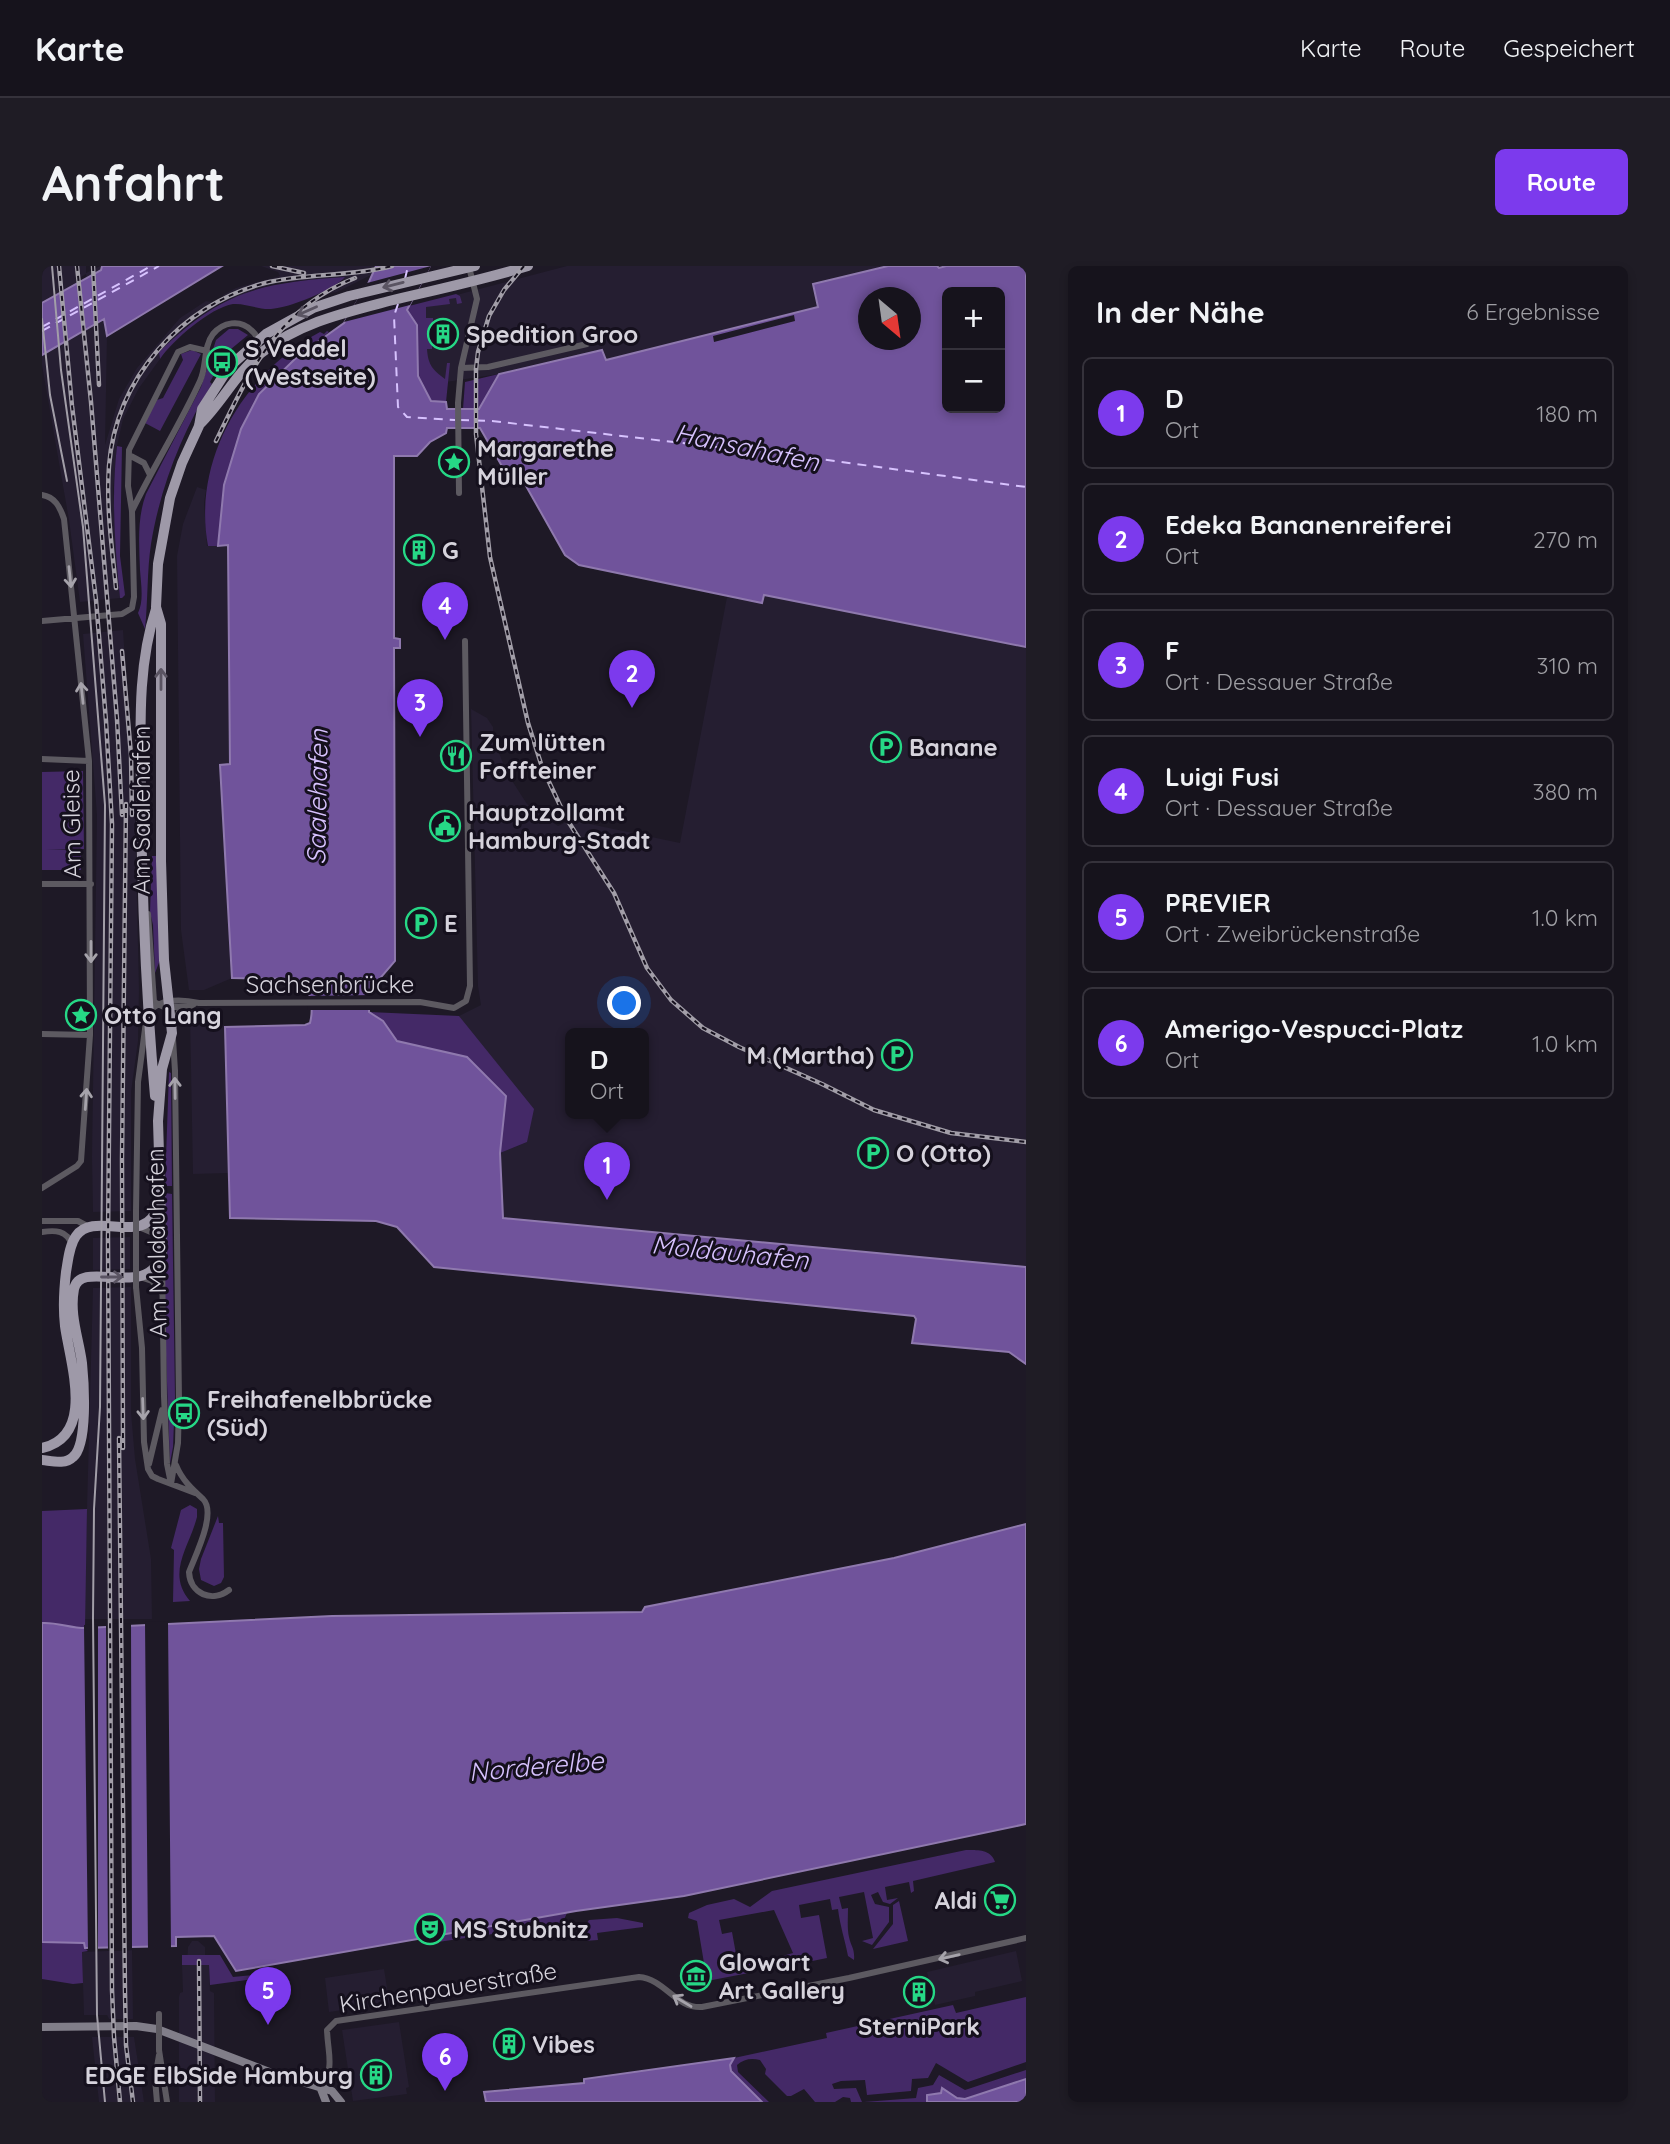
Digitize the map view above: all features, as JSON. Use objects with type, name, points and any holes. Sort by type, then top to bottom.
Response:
[{"type":"main road","name":"Am Saalehafen","points":[[199,426],[239,374],[259,354],[299,329],[350,311],[528,266]]},
{"type":"main road","name":"Am Saalehafen","points":[[158,1121],[147,1014],[142,885],[141,709],[149,637],[156,607],[164,520],[175,480],[199,426],[202,409],[229,367],[258,340],[304,313],[361,293],[472,267]]},
{"type":"main road","name":"Am Saalehafen","points":[[156,607],[161,624],[161,860],[164,960],[169,1004]]},
{"type":"main road","name":"Am Moldauhafen","points":[[169,1004],[172,1033]]},
{"type":"main road","points":[[42,1460],[60,1462],[72,1459],[78,1452],[82,1439],[82,1366],[73,1321],[74,1288],[84,1278],[137,1278],[155,1269],[162,1253],[158,1121],[162,1069],[172,1033]]},
{"type":"main road","points":[[42,1448],[58,1442],[71,1428],[74,1376],[65,1323],[66,1275],[71,1248],[78,1233],[89,1227],[137,1232],[154,1216],[159,1202]]},
{"type":"main road","points":[[71,1248],[74,1265],[84,1278]]},
{"type":"main road","points":[[42,2026],[151,2027],[334,2092],[341,2102]]},
{"type":"main road","points":[[321,2089],[326,2102]]},
{"type":"street","points":[[459,492],[458,403],[461,368],[477,299],[472,267]]},
{"type":"street","points":[[132,511],[200,381],[206,351],[214,333],[229,324],[244,324],[258,340],[259,354]]},
{"type":"street","points":[[461,368],[488,367],[587,344]]},
{"type":"street","points":[[42,621],[122,614],[132,608],[132,511],[128,486],[132,443],[178,352],[190,346],[206,351]]},
{"type":"street","points":[[129,455],[144,463],[150,477]]},
{"type":"street","name":"Am Gleise","points":[[42,495],[52,498],[61,509],[64,519],[89,761],[91,884],[90,1034],[79,1164],[42,1188]]},
{"type":"street","name":"Sachsenbrücke","points":[[169,1004],[177,1000],[199,1003],[420,1002],[454,1008],[466,1001],[470,990],[465,640]]},
{"type":"street","points":[[42,759],[89,761]]},
{"type":"street","points":[[42,884],[91,884]]},
{"type":"street","name":"Am Saalehafen","points":[[142,885],[149,926],[153,998],[158,1005]]},
{"type":"street","name":"Sachsenbrücke","points":[[187,1007],[199,1003]]},
{"type":"street","points":[[147,1014],[158,1005],[187,1007]]},
{"type":"street","points":[[172,1033],[177,1014],[187,1007]]},
{"type":"street","name":"Am Moldauhafen","points":[[147,1014],[138,1082],[136,1211],[144,1432],[148,1469]]},
{"type":"street","name":"Am Moldauhafen","points":[[172,1033],[175,1068],[179,1388],[176,1460],[172,1484]]},
{"type":"street","points":[[42,1034],[90,1034]]},
{"type":"street","points":[[42,1221],[78,1221],[89,1227]]},
{"type":"street","points":[[42,1232],[61,1232],[69,1238],[71,1248]]},
{"type":"street","points":[[137,1232],[153,1233],[159,1240],[162,1253],[164,1396],[167,1464],[172,1484]]},
{"type":"street","points":[[137,1278],[156,1283],[161,1294]]},
{"type":"street","points":[[164,1396],[155,1448],[148,1469],[152,1476],[195,1493]]},
{"type":"street","points":[[176,1460],[183,1479],[207,1504],[209,1516],[189,1572],[190,1582],[200,1594],[217,1597],[229,1591]]},
{"type":"street","name":"Kirchenpauerstraße","points":[[321,2089],[331,2064],[327,2030],[336,2021],[639,1977],[655,1981],[683,2003],[695,2007],[849,1978],[1026,1938]]},
{"type":"street","points":[[157,2102],[155,2079],[159,2050],[159,2014]]},
{"type":"street","points":[[159,2050],[167,2102]]},
{"type":"shaded area","points":[[42,266],[86,266],[86,273],[100,266],[107,336],[105,445],[119,399],[137,368],[180,318],[206,301],[212,302],[215,307],[194,320],[159,352],[160,359],[139,388],[123,419],[117,446],[113,489],[120,598],[80,602],[69,520],[42,365]],"holes":[[[86,274],[90,328],[82,333],[76,280]]]},
{"type":"shaded area","points":[[261,266],[374,266],[371,275],[337,292],[317,295],[344,280],[306,280],[278,283],[226,301],[223,295],[236,288],[280,276],[278,272]]},
{"type":"shaded area","points":[[567,266],[888,266],[814,284],[819,307],[605,361],[602,350],[499,374],[446,382],[427,363],[422,304]]},
{"type":"shaded area","points":[[345,277],[321,293],[279,308],[266,309],[238,304],[224,307],[193,326],[160,359],[159,352],[203,315],[243,294],[289,283]]},
{"type":"shaded area","points":[[456,294],[460,296],[462,303],[457,304],[456,298],[449,299],[450,304],[426,307],[426,318],[433,318],[432,349],[427,349],[430,363],[445,379],[447,363],[450,363],[446,402],[431,401],[418,376],[417,325],[407,310],[409,306]]},
{"type":"shaded area","points":[[229,329],[238,329],[248,335],[225,354],[191,421],[166,481],[151,544],[145,629],[138,613],[142,598],[139,541],[143,503],[201,387],[216,340]]},
{"type":"shaded area","points":[[320,332],[324,334],[329,332],[298,356],[259,394],[224,485],[218,546],[208,546],[205,514],[208,482],[216,451],[230,422],[247,395],[268,370],[293,349]]},
{"type":"shaded area","points":[[192,350],[201,354],[160,431],[145,423],[157,400],[163,398],[183,360],[181,354]]},
{"type":"shaded area","points":[[499,374],[479,409],[463,409],[465,382]]},
{"type":"shaded area","points":[[117,446],[122,447],[120,556],[125,595],[122,598],[114,522]]},
{"type":"shaded area","name":"Saalehafen","points":[[197,487],[206,490],[204,503],[207,546],[228,544],[230,764],[220,765],[232,978],[204,990],[189,990],[181,930],[177,556],[183,524]]},
{"type":"shaded area","points":[[764,595],[1026,647],[1026,1267],[503,1218],[500,1153],[527,1142],[459,1016],[481,1005],[478,986],[471,709],[487,718],[493,727],[493,738],[507,773],[527,804],[558,826],[571,820],[680,843],[727,597],[762,603]]},
{"type":"shaded area","points":[[123,630],[135,815],[139,990],[138,1041],[131,1092],[131,1211],[93,1212],[97,815],[83,634]]},
{"type":"shaded area","points":[[83,771],[84,849],[46,849],[81,850],[81,870],[42,870],[42,772]]},
{"type":"shaded area","points":[[152,856],[157,856],[160,960],[155,973],[150,912]]},
{"type":"shaded area","points":[[369,1012],[459,1016],[534,1109],[527,1142],[500,1153],[505,1096],[467,1057],[396,1041],[383,1021]]},
{"type":"shaded area","points":[[190,1016],[217,1017],[225,1027],[228,1173],[193,1174]]},
{"type":"shaded area","points":[[169,1072],[172,1186],[165,1186]]},
{"type":"shaded area","points":[[165,1193],[172,1194],[175,1397],[170,1463],[164,1300]]},
{"type":"shaded area","points":[[130,1237],[130,1269],[93,1270],[93,1238]]},
{"type":"shaded area","points":[[131,1287],[131,1412],[135,1459],[151,1559],[152,1619],[84,1619],[93,1288]]},
{"type":"shaded area","points":[[190,1505],[197,1509],[197,1517],[182,1560],[180,1580],[190,1601],[173,1602],[174,1550],[171,1548],[181,1510]]},
{"type":"shaded area","points":[[87,1509],[85,1628],[42,1623],[42,1511]]},
{"type":"shaded area","points":[[218,1516],[219,1523],[223,1523],[224,1577],[221,1583],[214,1586],[201,1580],[199,1569]]},
{"type":"shaded area","points":[[966,1850],[987,1852],[995,1862],[913,1881],[914,1891],[911,1893],[909,1882],[885,1887],[887,1900],[898,1898],[890,1904],[883,1902],[878,1892],[871,1895],[875,1904],[889,1907],[889,1922],[872,1945],[862,1941],[873,1938],[864,1892],[839,1897],[842,1909],[848,1908],[848,1934],[854,1960],[848,1956],[838,1909],[832,1910],[830,1899],[799,1905],[801,1918],[819,1915],[827,1958],[783,1967],[779,1957],[793,1953],[774,1910],[719,1920],[722,1934],[732,1932],[738,1965],[752,1962],[754,1972],[707,1981],[697,1921],[688,1918],[689,1913],[707,1905],[734,1899],[750,1907],[772,1891]]},
{"type":"shaded area","points":[[899,1901],[908,1941],[873,1949],[893,1924],[893,1905]]},
{"type":"shaded area","points":[[567,1913],[562,1924],[438,1942],[437,1936]]},
{"type":"shaded area","points":[[617,1918],[643,1923],[643,1927],[597,1933],[598,1940],[584,1941],[578,1935],[589,1920]]},
{"type":"shaded area","points":[[192,1941],[198,1941],[205,1947],[210,1991],[214,1993],[215,2102],[179,2102],[179,1997],[183,1992],[182,1965],[187,1964],[188,1947]]},
{"type":"shaded area","points":[[42,1942],[84,1943],[88,1951],[82,1952],[83,1983],[42,1979]]},
{"type":"shaded area","points":[[132,1950],[133,2019],[84,2015],[82,1952]]},
{"type":"shaded area","points":[[1016,1951],[1022,1981],[935,2005],[927,1972]]},
{"type":"shaded area","points":[[182,1955],[220,1955],[233,1977],[253,1975],[254,1979],[210,1985],[209,1965],[182,1965]]},
{"type":"shaded area","points":[[384,1969],[392,2003],[329,2012],[325,1978]]},
{"type":"shaded area","points":[[1026,1997],[1026,2062],[968,2082],[936,2063],[928,2078],[912,2079],[911,2091],[867,2095],[865,2080],[841,2081],[832,2084],[834,2089],[856,2088],[862,2102],[851,2102],[850,2098],[843,2097],[835,2102],[815,2102],[804,2089],[787,2096],[765,2074],[766,2069],[760,2060],[742,2061],[737,2065],[738,2072],[769,2102],[762,2102],[731,2071],[730,2065],[734,2058],[827,2038],[826,2033],[953,2005],[956,2013]]},
{"type":"shaded area","name":"EDGE ElbSide Hamburg","points":[[399,2022],[409,2087],[406,2088],[407,2094],[353,2101],[342,2030]]},
{"type":"shaded area","points":[[92,2037],[134,2037],[144,2102],[99,2102]]},
{"type":"shaded area","points":[[1026,2070],[1026,2079],[965,2100],[943,2089],[941,2093],[927,2095],[927,2102],[864,2102],[916,2098],[918,2088],[933,2085],[939,2075],[965,2090]]},
{"type":"water","points":[[102,266],[222,266],[107,336],[104,319],[42,355],[42,303],[101,270]]},
{"type":"water","points":[[376,266],[430,266],[407,310],[417,325],[418,376],[431,401],[446,402],[447,409],[479,409],[499,374],[602,350],[606,360],[818,307],[813,284],[888,266],[1026,266],[1026,647],[764,595],[762,603],[579,565],[565,555],[517,470],[507,475],[480,428],[447,428],[446,433],[430,442],[417,456],[394,456],[394,638],[400,639],[400,648],[394,648],[395,961],[369,991],[369,1012],[383,1021],[397,1041],[467,1057],[506,1096],[500,1153],[503,1218],[1026,1267],[1026,1364],[1009,1352],[912,1343],[916,1319],[914,1316],[434,1267],[397,1227],[376,1221],[230,1218],[225,1027],[305,1025],[310,1023],[312,1010],[308,991],[295,979],[232,978],[220,765],[230,764],[228,545],[218,546],[224,485],[241,429],[259,394],[298,356],[344,323]]},
{"type":"water","name":"Norderelbe","points":[[1026,1524],[1026,1824],[684,1896],[576,1911],[236,1971],[214,1936],[176,1937],[176,1946],[85,1948],[84,1943],[42,1942],[42,1623],[85,1628],[332,1616],[642,1612],[645,1607],[894,1558]]},
{"type":"water","points":[[734,2058],[730,2065],[731,2071],[762,2102],[486,2102],[484,2092],[584,2083],[584,2079]]},
{"type":"water","points":[[1026,2079],[1026,2102],[927,2102],[927,2095],[941,2093],[942,2088],[957,2098],[965,2099]]},
{"type":"pier","points":[[431,266],[410,305],[344,322],[367,283]]},
{"type":"pier","points":[[794,315],[795,321],[714,342],[713,336]]},
{"type":"pier","points":[[371,995],[371,1010],[308,1010],[305,996]]},
{"type":"pier","points":[[168,1621],[171,1949],[148,1949],[145,1622]]},
{"type":"pier","points":[[131,1623],[132,1950],[108,1951],[106,1624]]},
{"type":"pier","points":[[98,1624],[98,1951],[88,1951],[84,1625]]},
{"type":"ferry route","points":[[42,327],[151,266]]},
{"type":"ferry route","points":[[42,331],[159,266]]},
{"type":"ferry route","points":[[405,279],[408,266]]},
{"type":"ferry route","points":[[398,304],[394,316],[398,407],[407,417],[455,420]]},
{"type":"ferry route","points":[[460,420],[492,421],[812,458],[1026,487]]},
{"type":"tram line","points":[[52,266],[61,370],[83,527],[105,805],[100,1407],[94,1509],[93,1618],[97,2015],[105,2102]]},
{"type":"tram line","points":[[42,319],[50,395],[67,481]]},
{"type":"railway","points":[[59,266],[72,406],[96,600],[112,824],[108,1238],[112,1990],[120,2102]]},
{"type":"railway","points":[[77,266],[117,719],[122,815]]},
{"type":"railway","points":[[93,266],[99,385]]},
{"type":"railway","points":[[272,266],[304,273]]},
{"type":"railway","points":[[116,588],[108,496],[114,434],[139,375],[158,350],[181,327],[206,308],[234,294],[281,280],[392,266]]},
{"type":"railway","points":[[524,266],[504,290],[489,316],[478,352],[476,369],[476,434],[490,557],[528,723],[542,767],[566,818],[614,893],[647,968],[671,1000],[703,1028],[874,1110],[951,1133],[1026,1142]]},
{"type":"railway","points":[[216,441],[241,390],[269,344],[286,324],[328,291],[355,278]]},
{"type":"railway","points":[[122,651],[131,755],[132,815]]},
{"type":"railway","points":[[123,1448],[122,1159],[126,804]]},
{"type":"railway","points":[[119,1438],[126,2045],[133,2102]]},
{"type":"railway","points":[[199,1961],[200,2102]]},
{"type":"place","name":"Spedition Groo","points":[[443,334]]},
{"type":"place","name":"S Veddel (Westseite)","points":[[222,362]]},
{"type":"place","name":"Margarethe Müller","points":[[454,462]]},
{"type":"place","name":"G","points":[[419,550]]},
{"type":"place","name":"Luigi Fusi","points":[[445,640]]},
{"type":"place","name":"Edeka Bananenreiferei","points":[[632,708]]},
{"type":"place","name":"F","points":[[420,737]]},
{"type":"place","name":"Banane","points":[[886,747]]},
{"type":"place","name":"Zum lütten Foffteiner","points":[[456,756]]},
{"type":"place","name":"Hauptzollamt Hamburg-Stadt","points":[[445,826]]},
{"type":"place","name":"E","points":[[421,923]]},
{"type":"place","name":"Otto Lang","points":[[81,1015]]},
{"type":"place","name":"M (Martha)","points":[[897,1055]]},
{"type":"place","name":"O (Otto)","points":[[873,1153]]},
{"type":"place","name":"D","points":[[607,1200]]},
{"type":"place","name":"Freihafenelbbrücke (Süd)","points":[[184,1413]]},
{"type":"place","name":"Aldi","points":[[1000,1900]]},
{"type":"place","name":"MS Stubnitz","points":[[430,1929]]},
{"type":"place","name":"Glowart Art Gallery","points":[[696,1976]]},
{"type":"place","name":"SterniPark","points":[[919,1992]]},
{"type":"place","name":"PREVIER","points":[[268,2025]]},
{"type":"place","name":"Vibes","points":[[509,2044]]},
{"type":"place","name":"EDGE ElbSide Hamburg","points":[[376,2075]]},
{"type":"place","name":"Amerigo-Vespucci-Platz","points":[[445,2091]]},
{"type":"water label","name":"Hansahafen","points":[[747,447]]},
{"type":"water label","name":"Moldauhafen","points":[[730,1252]]}]
